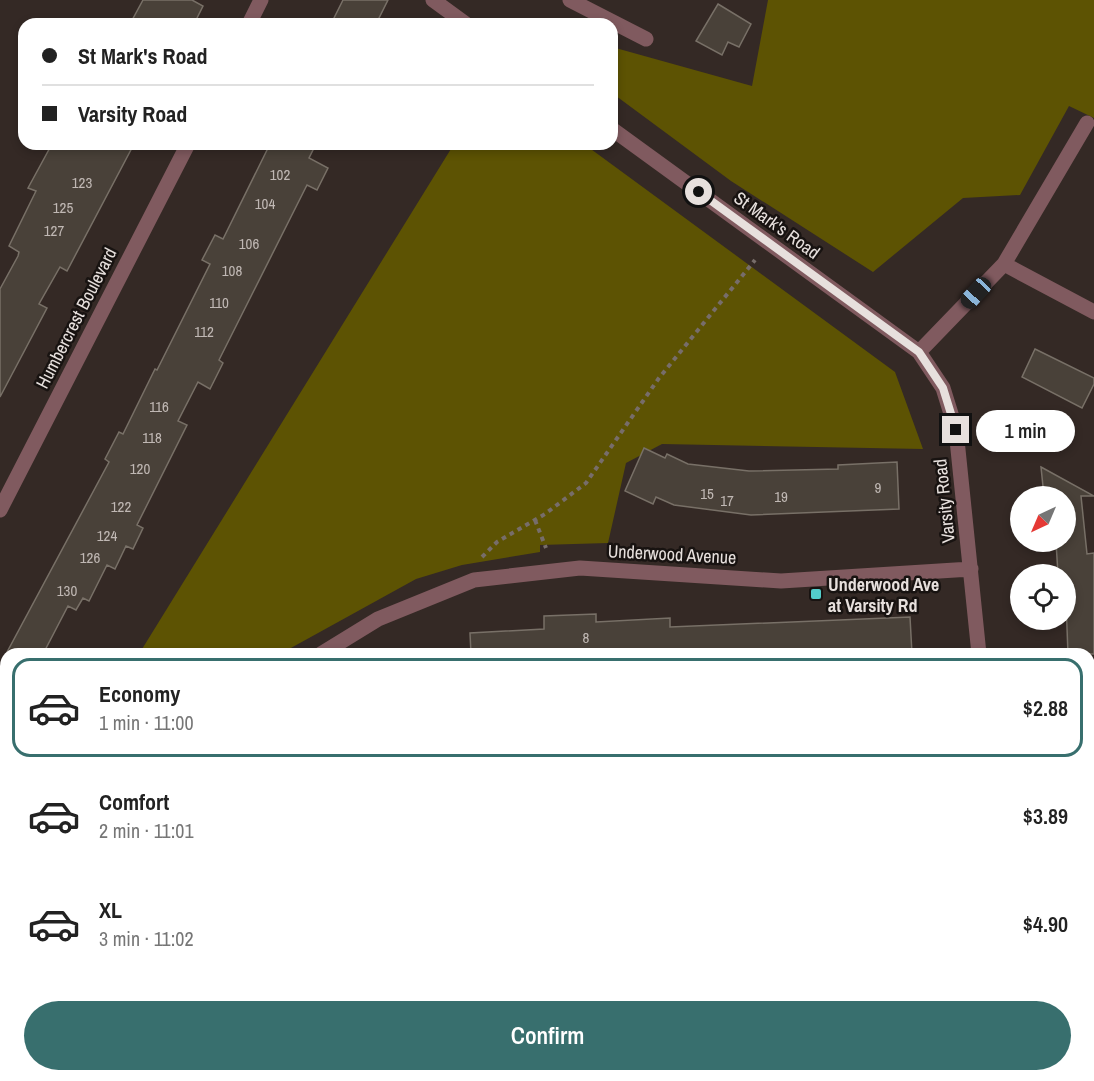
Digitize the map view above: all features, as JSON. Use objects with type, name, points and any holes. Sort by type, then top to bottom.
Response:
[{"type":"street","points":[[252,18],[261,0]]},
{"type":"street","points":[[433,0],[458,18]]},
{"type":"street","points":[[570,0],[605,18]]},
{"type":"street","points":[[618,25],[646,39]]},
{"type":"street","points":[[919,352],[1004,264],[1087,123]]},
{"type":"street","name":"St Mark's Road","points":[[618,133],[919,352]]},
{"type":"street","name":"Humbercrest Boulevard","points":[[0,510],[185,150]]},
{"type":"street","points":[[1004,264],[1094,312]]},
{"type":"street","name":"Varsity Road","points":[[919,352],[943,388],[956,430],[978,648]]},
{"type":"street","name":"Underwood Avenue","points":[[331,648],[378,619],[474,580],[580,568],[781,580],[971,569]]},
{"type":"path","points":[[479,560],[497,542],[535,520],[586,483],[659,378],[755,260]]},
{"type":"path","points":[[535,520],[546,548]]},
{"type":"shaded area","points":[[768,0],[1094,0],[1094,118],[1069,106],[1020,195],[963,198],[873,272],[731,181],[618,97],[618,49],[752,86]]},
{"type":"shaded area","points":[[450,150],[592,150],[895,372],[923,449],[662,444],[626,463],[608,543],[540,545],[540,552],[462,565],[416,579],[291,648],[143,648]]},
{"type":"building","points":[[143,0],[192,0],[203,6],[197,18],[133,18]]},
{"type":"building","points":[[343,0],[388,0],[379,18],[334,18]]},
{"type":"building","points":[[718,4],[751,24],[739,47],[728,42],[722,55],[696,41]]},
{"type":"building","points":[[49,150],[131,150],[67,271],[60,267],[39,304],[47,308],[0,397],[0,289],[18,256],[19,252],[9,246],[36,191],[28,188]]},
{"type":"building","points":[[267,150],[313,150],[309,158],[328,168],[317,190],[307,185],[219,360],[223,363],[210,389],[198,382],[178,421],[187,425],[137,525],[143,528],[133,549],[126,546],[115,569],[107,565],[89,601],[83,598],[76,610],[68,606],[46,648],[9,648],[109,462],[105,459],[119,432],[123,434],[210,264],[202,260],[215,235],[223,239]]},
{"type":"building","points":[[1035,349],[1094,378],[1094,384],[1082,408],[1022,377]]},
{"type":"building","points":[[644,448],[665,458],[667,454],[688,464],[749,471],[838,469],[838,465],[897,462],[899,509],[751,515],[674,505],[656,497],[653,504],[625,491]]},
{"type":"building","points":[[1041,467],[1076,486],[1043,486]]},
{"type":"building","points":[[1076,486],[1094,496],[1081,496],[1087,554],[1094,553],[1094,648],[1068,648],[1067,630],[1076,630],[1076,564],[1057,564],[1057,552],[1076,552]]},
{"type":"building","points":[[596,614],[596,622],[670,618],[670,627],[910,617],[912,648],[471,648],[470,633],[544,629],[544,616]]},
{"type":"place","name":"Underwood Ave at Varsity Rd","points":[[816,594]]},
{"type":"route","points":[[699,192],[919,352],[943,388],[956,430]]}]
